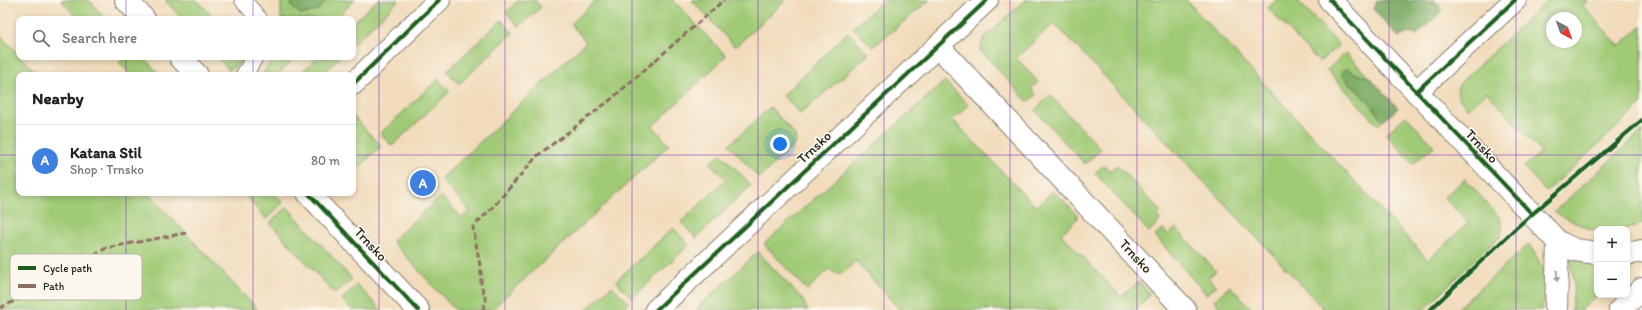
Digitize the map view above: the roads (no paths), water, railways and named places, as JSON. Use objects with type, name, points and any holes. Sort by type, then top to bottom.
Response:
[{"type":"street","points":[[126,0],[141,16]]},
{"type":"street","points":[[356,81],[439,0]]},
{"type":"street","name":"Trnsko","points":[[656,310],[987,0]]},
{"type":"street","points":[[1416,92],[1515,0]]},
{"type":"street","name":"Trnsko","points":[[1339,3],[1416,92],[1558,242],[1575,250],[1594,253]]},
{"type":"street","name":"Trnsko","points":[[938,46],[1185,310]]},
{"type":"street","points":[[183,60],[194,72]]},
{"type":"street","name":"Trnsko","points":[[311,196],[418,310]]},
{"type":"street","points":[[1556,310],[1558,242]]},
{"type":"street","points":[[1630,253],[1642,251]]},
{"type":"street","points":[[1620,310],[1642,289]]},
{"type":"lane","points":[[243,0],[256,16]]},
{"type":"lane","points":[[246,72],[253,60]]},
{"type":"place","name":"Katana Stil","points":[[423,183]]}]
